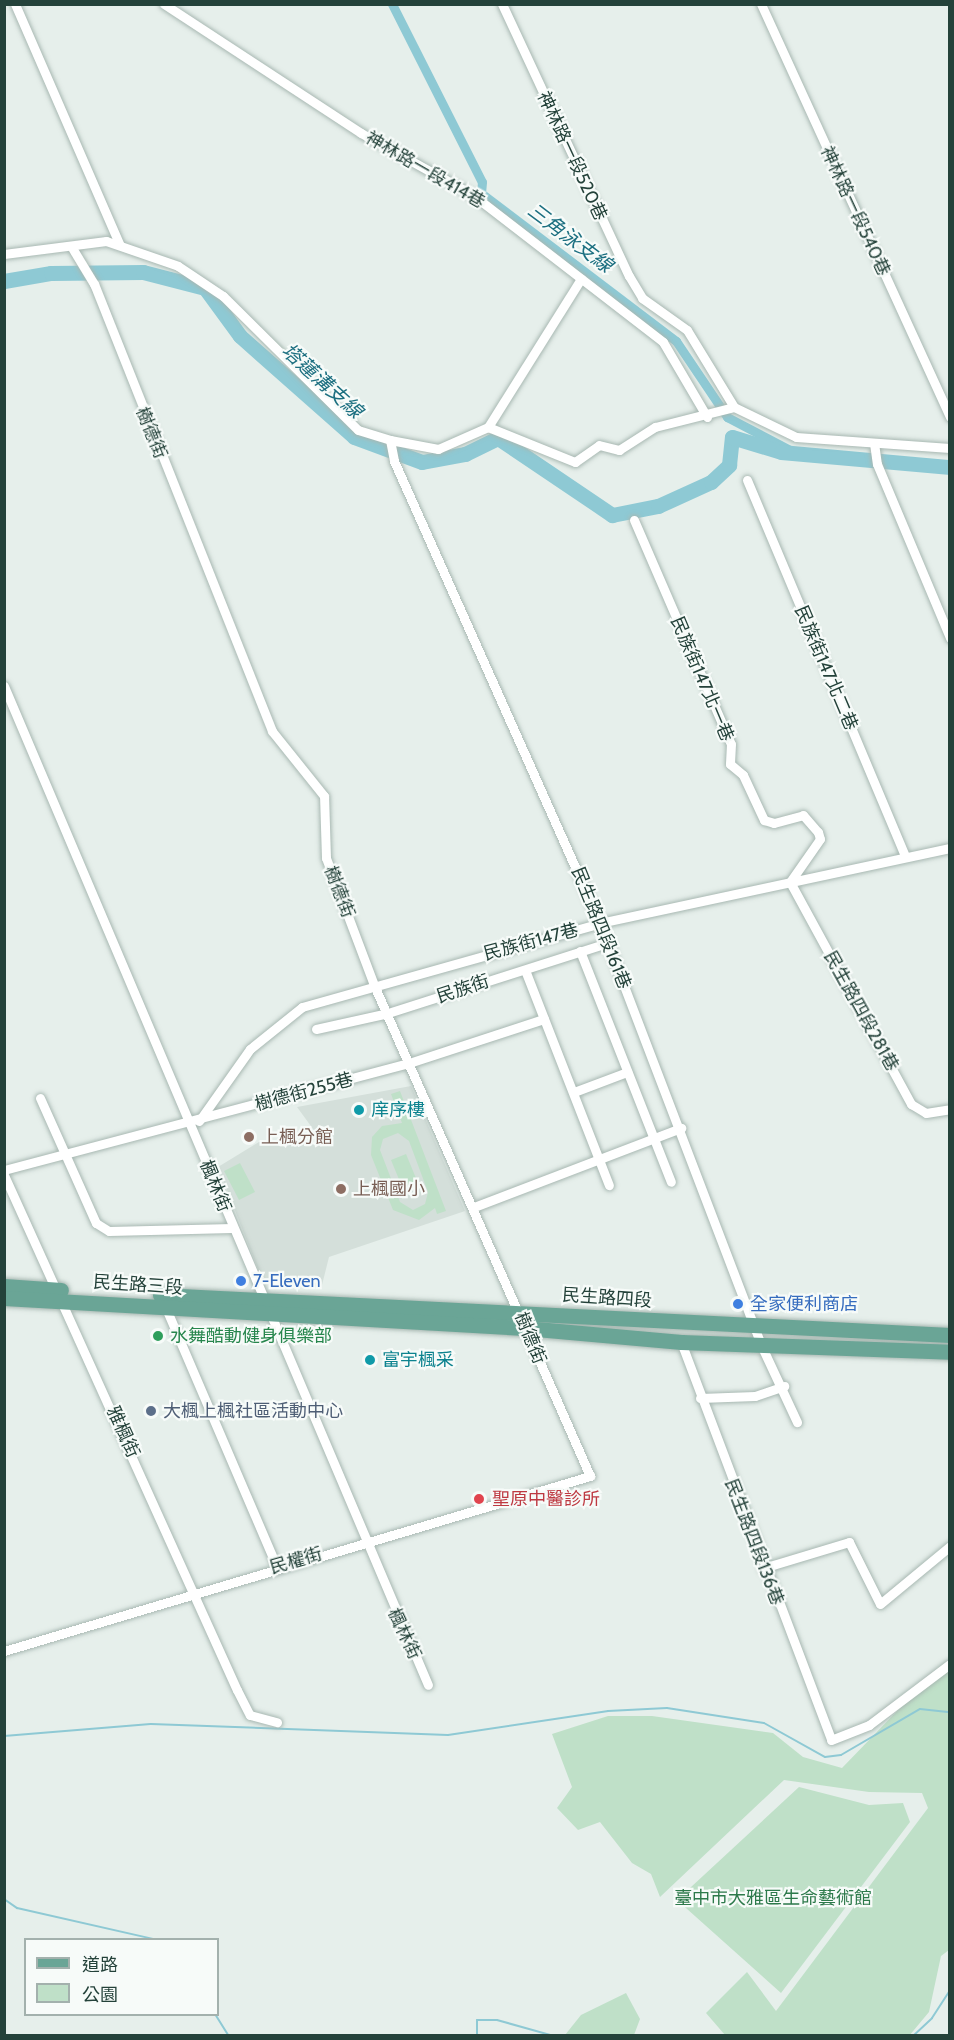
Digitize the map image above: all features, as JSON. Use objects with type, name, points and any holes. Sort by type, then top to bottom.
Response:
[{"type":"main road","name":"民生路三段","points":[[4,1286],[61,1295],[165,1306],[266,1307]]},
{"type":"main road","name":"民生路三段","points":[[4,1298],[61,1295],[266,1307]]},
{"type":"main road","name":"民生路四段","points":[[266,1307],[519,1311],[759,1329],[950,1335]]},
{"type":"main road","name":"民生路四段","points":[[266,1307],[681,1342],[762,1347],[950,1352]]},
{"type":"street","points":[[15,4],[120,245]]},
{"type":"street","name":"神林路一段414巷","points":[[164,4],[361,133],[473,195],[663,342],[707,417]]},
{"type":"street","name":"神林路一段520巷","points":[[502,4],[629,276],[642,298],[687,330],[734,407]]},
{"type":"street","name":"神林路一段540巷","points":[[761,4],[950,417]]},
{"type":"street","points":[[4,254],[106,241],[178,266],[223,296],[358,430],[390,440],[438,449],[488,427],[581,279]]},
{"type":"street","name":"樹德街","points":[[70,246],[94,284],[272,731],[314,780],[328,806],[326,858],[374,985],[474,1207],[590,1476]]},
{"type":"street","points":[[488,427],[576,462],[599,445],[620,450],[655,427],[707,417],[734,407],[796,437],[950,448]]},
{"type":"street","name":"民生路四段161巷","points":[[390,440],[394,461],[608,943],[759,1329],[762,1347],[784,1386],[797,1422]]},
{"type":"street","points":[[874,443],[876,464],[950,638]]},
{"type":"street","name":"民族街147北二巷","points":[[747,480],[905,856]]},
{"type":"street","name":"民族街147北一巷","points":[[634,520],[731,744],[730,764],[743,775],[764,820],[774,823],[803,815],[818,832],[820,839],[790,882]]},
{"type":"street","name":"楓林街","points":[[4,686],[194,1121],[232,1228],[363,1542],[428,1684]]},
{"type":"street","name":"民族街147巷","points":[[194,1121],[243,1057],[286,1017],[374,985],[600,924],[950,848]]},
{"type":"street","name":"民生路四段281巷","points":[[790,882],[912,1104],[926,1113],[950,1109]]},
{"type":"street","name":"民族街","points":[[316,1029],[388,1013],[608,943]]},
{"type":"street","points":[[580,951],[671,1182]]},
{"type":"street","points":[[525,970],[609,1185]]},
{"type":"street","name":"樹德街255巷","points":[[194,1121],[410,1062],[544,1019]]},
{"type":"street","points":[[574,1092],[627,1072]]},
{"type":"street","points":[[40,1098],[96,1223],[109,1231],[232,1228]]},
{"type":"street","points":[[4,1173],[194,1121]]},
{"type":"street","points":[[474,1207],[681,1128]]},
{"type":"street","name":"雅楓街","points":[[4,1173],[61,1295],[237,1690],[250,1715],[277,1722]]},
{"type":"street","points":[[165,1306],[277,1567]]},
{"type":"street","name":"民生路四段136巷","points":[[681,1342],[763,1568],[831,1740],[869,1725],[950,1664]]},
{"type":"street","points":[[700,1398],[754,1396],[784,1386]]},
{"type":"street","name":"民權街","points":[[4,1651],[277,1567],[590,1476]]},
{"type":"street","points":[[763,1568],[849,1542],[880,1604],[950,1546]]},
{"type":"shaded area","name":"上楓國小","points":[[411,1086],[465,1211],[329,1257],[321,1289],[264,1284],[218,1167],[259,1142],[324,1144],[297,1107]]},
{"type":"green space","points":[[400,1091],[446,1211],[437,1214],[435,1208],[419,1220],[393,1210],[371,1155],[372,1137],[382,1126],[402,1123],[391,1094]],"holes":[[[398,1133],[409,1141],[428,1192],[425,1204],[413,1210],[400,1202],[380,1150],[383,1139]]]},
{"type":"green space","points":[[406,1154],[418,1183],[403,1189],[391,1160]]},
{"type":"green space","points":[[240,1163],[255,1192],[239,1200],[224,1171]]},
{"type":"green space","points":[[949,1668],[949,1950],[941,1956],[929,2012],[909,2036],[725,2035],[706,2013],[747,1972],[776,2011],[928,1808],[922,1793],[869,1792],[784,1780],[660,1897],[651,1874],[632,1863],[600,1822],[578,1830],[557,1808],[572,1787],[552,1734],[608,1716],[652,1716],[773,1733],[803,1757],[842,1768],[900,1708]]},
{"type":"green space","name":"臺中市大雅區生命藝術館","points":[[799,1787],[869,1805],[903,1803],[910,1822],[781,1993],[677,1900]]},
{"type":"green space","points":[[626,1993],[640,2019],[634,2035],[565,2035],[581,2015]]},
{"type":"waterway","name":"三角泳支線","points":[[392,4],[482,182],[481,193],[676,341],[727,417],[790,450]]},
{"type":"waterway","name":"塔蓮溝支線","points":[[4,281],[51,273],[143,272],[205,288],[240,336],[354,437],[422,462],[465,454],[498,438],[612,515],[658,506],[711,482],[729,465],[732,437],[781,452],[950,467]]},
{"type":"waterway","points":[[4,1736],[151,1724],[448,1735],[608,1711],[667,1708],[764,1723],[825,1757],[841,1755],[920,1709],[950,1712]]},
{"type":"waterway","points":[[4,1899],[17,1908],[149,1938]]},
{"type":"waterway","points":[[913,2036],[932,2018],[950,1990]]},
{"type":"waterway","points":[[216,2016],[229,2036]]},
{"type":"waterway","points":[[477,2036],[477,2020],[497,2020],[554,2036]]},
{"type":"place","name":"庠序樓","points":[[359,1110]]},
{"type":"place","name":"上楓分館","points":[[249,1137]]},
{"type":"place","name":"上楓國小","points":[[341,1189]]},
{"type":"place","name":"7-Eleven","points":[[241,1281]]},
{"type":"place","name":"全家便利商店","points":[[738,1304]]},
{"type":"place","name":"水舞酷動健身俱樂部","points":[[158,1336]]},
{"type":"place","name":"富宇楓采","points":[[370,1360]]},
{"type":"place","name":"大楓上楓社區活動中心","points":[[151,1411]]},
{"type":"place","name":"聖原中醫診所","points":[[479,1499]]}]
